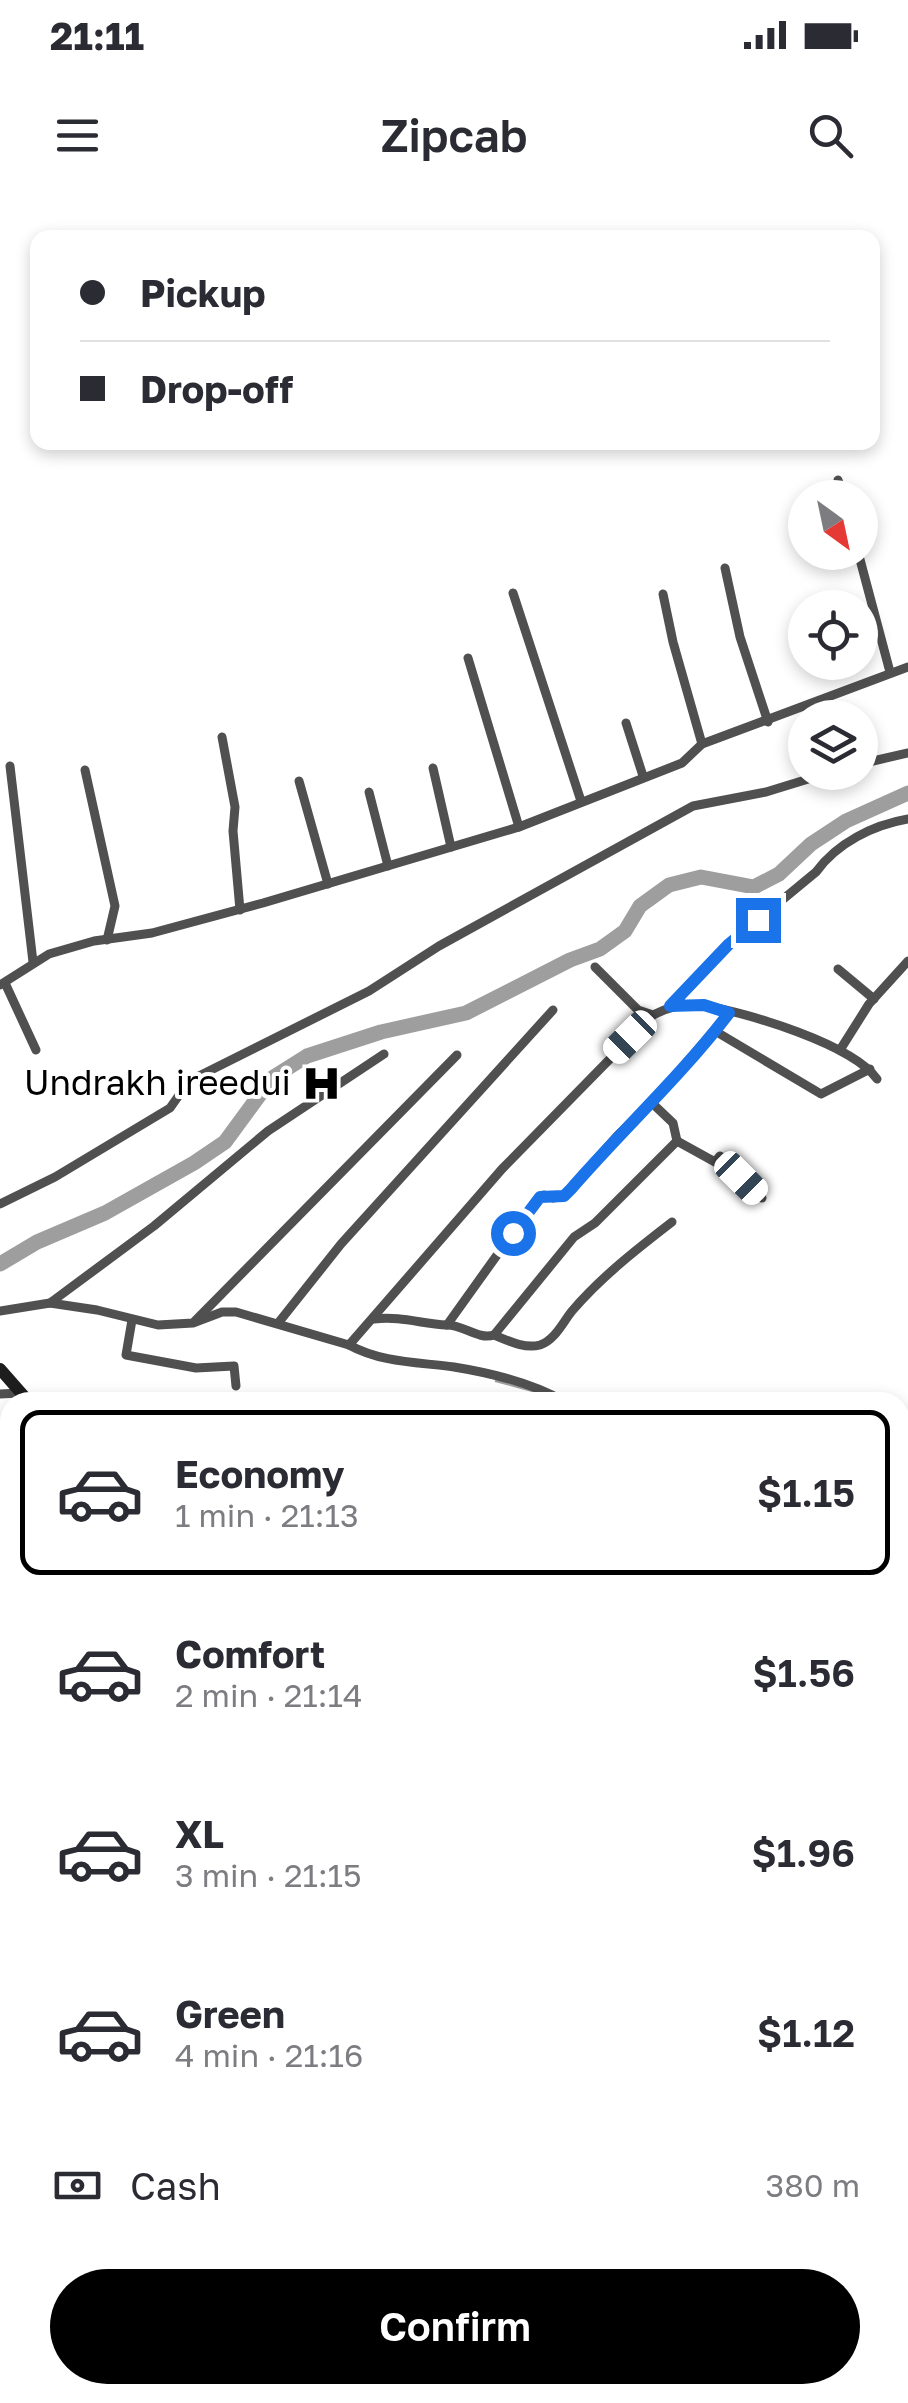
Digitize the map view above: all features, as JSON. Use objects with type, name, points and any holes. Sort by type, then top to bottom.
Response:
[{"type":"main road","points":[[0,1369],[19,1392]]},
{"type":"street","points":[[725,568],[740,637],[768,722]]},
{"type":"street","points":[[863,570],[890,672]]},
{"type":"street","points":[[513,593],[580,802]]},
{"type":"street","points":[[663,594],[702,744]]},
{"type":"street","points":[[468,658],[519,827]]},
{"type":"street","points":[[36,1050],[3,984],[33,962],[61,950],[240,910],[519,827],[682,763],[702,744],[908,667]]},
{"type":"street","points":[[626,723],[644,776]]},
{"type":"street","points":[[222,736],[235,806],[233,831],[240,910]]},
{"type":"street","points":[[878,760],[908,753]]},
{"type":"street","points":[[10,766],[33,962]]},
{"type":"street","points":[[432,768],[451,847]]},
{"type":"street","points":[[85,770],[115,906],[107,940]]},
{"type":"street","points":[[299,782],[328,884]]},
{"type":"street","points":[[0,1204],[56,1177],[170,1108],[189,1080],[369,991],[439,946],[693,806],[788,785]]},
{"type":"street","points":[[369,792],[388,866]]},
{"type":"street","points":[[349,1345],[502,1168],[652,1015],[670,1006],[729,944],[858,834],[908,820]]},
{"type":"street","points":[[840,1050],[874,998],[908,961]]},
{"type":"street","points":[[595,967],[638,1010],[652,1015]]},
{"type":"street","points":[[838,969],[874,998]]},
{"type":"street","points":[[670,1006],[704,1005],[770,1023],[840,1050],[870,1069],[877,1079]]},
{"type":"street","points":[[279,1322],[341,1244],[553,1010]]},
{"type":"street","points":[[448,1325],[540,1197],[564,1196],[618,1135],[652,1104],[729,1013]]},
{"type":"street","points":[[715,1031],[821,1094],[870,1069]]},
{"type":"street","points":[[50,1303],[154,1226],[268,1131],[384,1054]]},
{"type":"street","points":[[193,1324],[457,1054]]},
{"type":"street","points":[[652,1104],[672,1123],[677,1141],[715,1162],[720,1156],[762,1198]]},
{"type":"street","points":[[374,1318],[402,1316],[434,1328],[448,1325],[488,1338],[494,1336],[574,1237],[595,1223],[677,1141]]},
{"type":"street","points":[[494,1336],[521,1345],[544,1343],[624,1260],[672,1222]]},
{"type":"street","points":[[0,1310],[50,1303],[158,1325],[193,1324],[222,1312],[279,1322],[336,1344],[349,1345],[372,1357],[453,1367],[543,1392]]},
{"type":"street","points":[[132,1320],[126,1355],[196,1368],[234,1366],[236,1386]]},
{"type":"waterway","points":[[0,1264],[37,1242],[105,1213],[225,1142],[272,1078],[307,1056],[381,1032],[466,1013],[570,960],[600,949],[625,931],[640,906],[669,885],[701,877],[754,887],[779,874],[811,844],[846,821],[908,793]]},
{"type":"waterway","points":[[496,1381],[535,1392]]},
{"type":"place","name":"Undrakh ireedui","points":[[321,1083]]},
{"type":"route","points":[[513,1233],[544,1194],[553,1198],[564,1196],[715,1031],[729,1013],[704,1005],[670,1006],[729,944],[758,920]]}]
